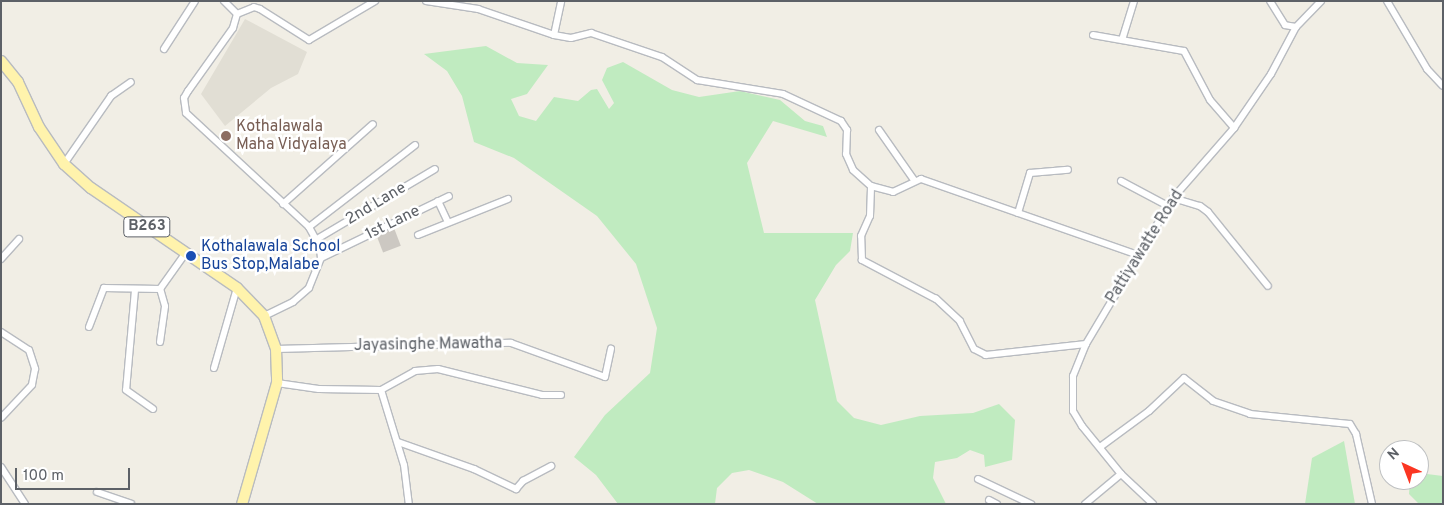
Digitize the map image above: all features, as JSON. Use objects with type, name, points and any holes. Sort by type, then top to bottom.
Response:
[{"type":"main road","name":"B263","points":[[1,61],[18,82],[39,128],[64,164],[91,188],[237,288],[264,316],[276,349],[277,383],[242,504]]},
{"type":"street","points":[[164,49],[195,1]]},
{"type":"street","points":[[224,1],[237,14]]},
{"type":"street","points":[[237,14],[254,7],[260,9],[309,40],[375,1]]},
{"type":"street","points":[[426,1],[478,9],[554,35],[571,38],[591,33],[662,57],[697,80],[784,94],[841,121],[847,130],[846,154],[853,170],[871,186],[893,192],[914,180],[921,179],[1138,255]]},
{"type":"street","points":[[554,35],[561,1]]},
{"type":"street","points":[[1122,40],[1134,1]]},
{"type":"street","points":[[1270,1],[1285,25],[1296,27]]},
{"type":"street","name":"Pattiyawatte Road","points":[[1153,504],[1121,474],[1073,411],[1073,376],[1086,344],[1173,198],[1234,128],[1271,74],[1296,27],[1321,1]]},
{"type":"street","points":[[1387,1],[1427,69],[1443,86]]},
{"type":"street","points":[[237,14],[233,28],[188,90],[184,106],[191,117],[282,204],[309,227],[317,239],[321,258],[314,278],[293,302],[264,316]]},
{"type":"street","points":[[1093,34],[1184,51],[1210,100],[1234,128]]},
{"type":"street","points":[[64,164],[111,96],[131,82]]},
{"type":"street","points":[[282,204],[373,124]]},
{"type":"street","points":[[879,130],[914,180]]},
{"type":"street","points":[[309,227],[415,145]]},
{"type":"street","name":"2nd Lane","points":[[317,239],[435,168]]},
{"type":"street","points":[[1018,213],[1030,173],[1068,170]]},
{"type":"street","points":[[1121,181],[1168,206]]},
{"type":"street","points":[[871,186],[870,216],[862,236],[862,260],[936,299],[960,321],[974,349],[986,356],[1086,344]]},
{"type":"street","name":"1st Lane","points":[[321,258],[449,196]]},
{"type":"street","points":[[1173,198],[1200,206],[1208,212],[1268,286]]},
{"type":"street","name":"1st Lane","points":[[418,235],[508,199]]},
{"type":"street","name":"1st Lane","points":[[438,201],[448,222]]},
{"type":"street","points":[[1,259],[19,239]]},
{"type":"street","points":[[160,289],[185,254]]},
{"type":"street","points":[[214,368],[237,288]]},
{"type":"street","points":[[89,327],[100,291],[160,289]]},
{"type":"street","points":[[160,289],[165,306],[160,342]]},
{"type":"street","points":[[135,290],[126,390],[153,410]]},
{"type":"street","points":[[1,332],[29,350],[35,369],[32,385],[1,418]]},
{"type":"street","name":"Jayasinghe Mawatha","points":[[276,349],[511,343],[605,377],[611,348]]},
{"type":"street","points":[[277,383],[319,389],[381,390],[415,371],[438,369],[542,395],[561,395]]},
{"type":"street","points":[[1100,447],[1149,411],[1184,378],[1213,401],[1250,414],[1350,424],[1356,434],[1372,504]]},
{"type":"street","points":[[381,390],[398,442],[409,504]]},
{"type":"street","points":[[398,442],[474,469],[516,489],[551,466]]},
{"type":"street","points":[[1,467],[22,503]]},
{"type":"street","points":[[1085,504],[1121,474]]},
{"type":"street","points":[[978,480],[1031,504]]},
{"type":"street","points":[[97,492],[131,504]]},
{"type":"street","points":[[989,500],[997,504]]},
{"type":"shaded area","points":[[245,19],[307,52],[298,74],[271,88],[225,126],[201,94]]},
{"type":"green space","points":[[486,46],[517,63],[548,65],[527,94],[511,99],[519,116],[536,121],[554,97],[578,101],[591,90],[597,89],[609,109],[614,103],[602,80],[607,68],[623,62],[672,90],[699,97],[740,91],[780,100],[805,121],[823,126],[827,137],[773,121],[747,163],[764,233],[853,233],[850,251],[836,265],[815,300],[837,401],[854,418],[881,425],[920,416],[973,413],[999,404],[1015,420],[1012,460],[985,467],[984,455],[970,450],[957,458],[935,462],[933,478],[946,504],[818,504],[783,482],[749,470],[732,473],[717,488],[715,504],[618,504],[596,475],[574,457],[605,415],[650,373],[657,328],[636,264],[597,216],[514,158],[474,142],[462,96],[447,71],[424,54]]},
{"type":"green space","points":[[1344,441],[1355,504],[1305,504],[1312,458]]},
{"type":"green space","points":[[1429,474],[1443,476],[1443,504],[1419,504],[1409,494],[1409,490],[1429,490]]},
{"type":"building","points":[[394,228],[401,246],[383,253],[376,235]]},
{"type":"place","name":"Kothalawala Maha Vidyalaya","points":[[226,136]]},
{"type":"place","name":"Kothalawala School Bus Stop,Malabe","points":[[191,256]]}]
